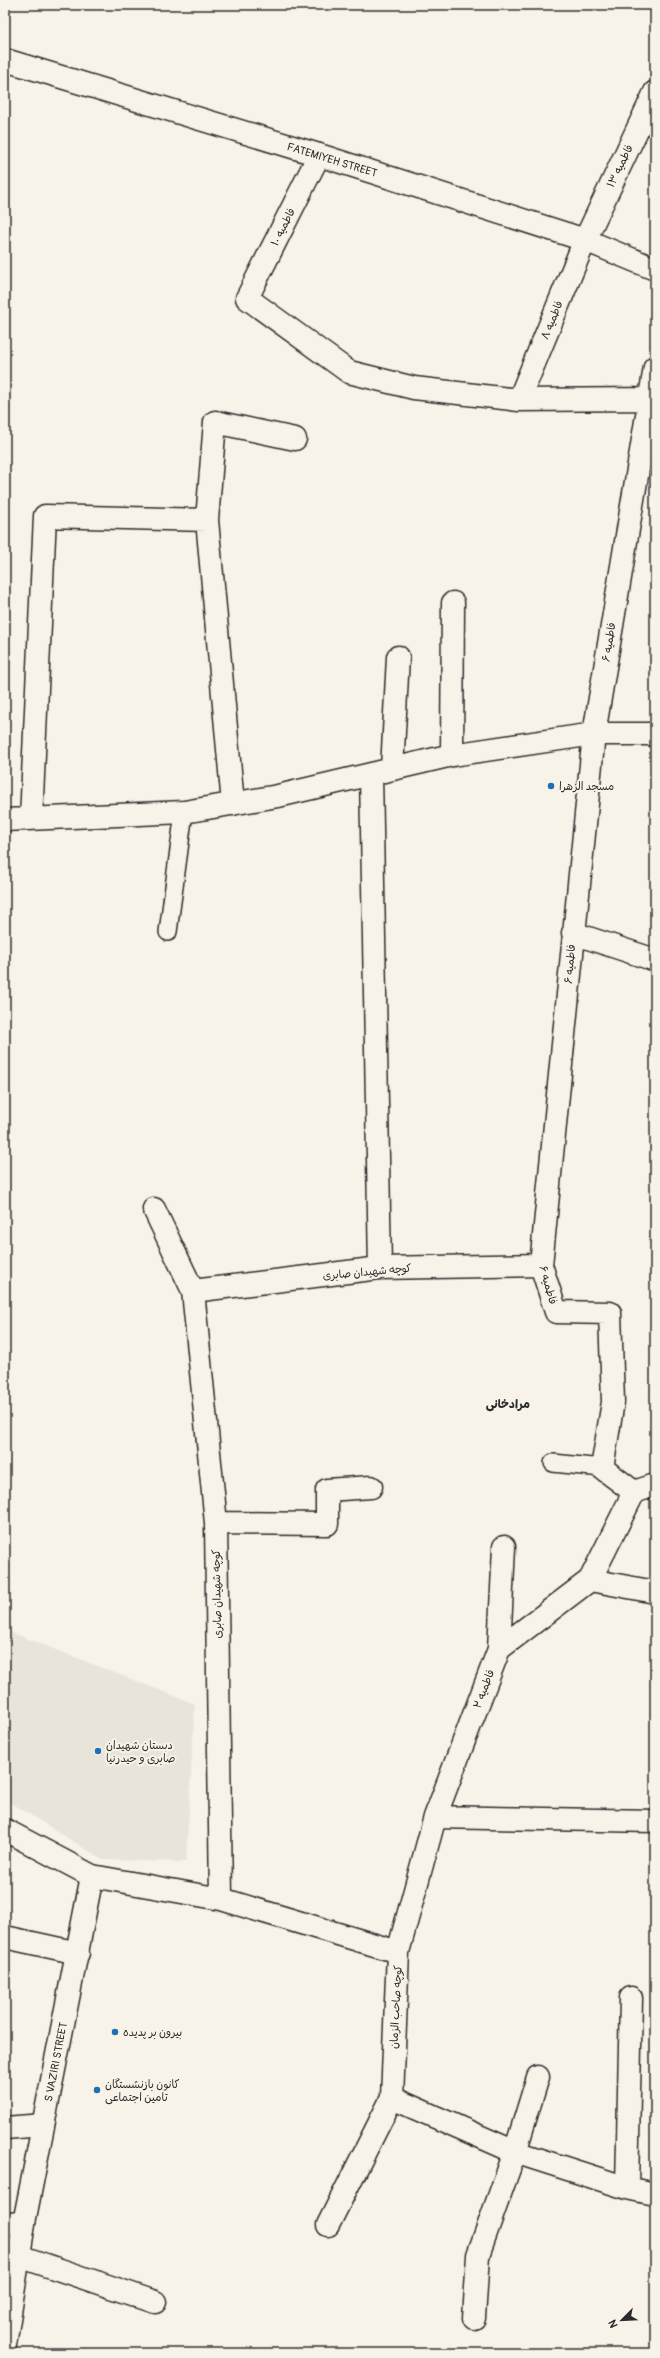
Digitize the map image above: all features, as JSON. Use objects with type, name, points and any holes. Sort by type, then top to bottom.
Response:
[{"type":"street","name":"FATEMIYEH STREET","points":[[5,60],[320,155],[585,240],[655,269]]},
{"type":"street","name":"فاطمیه ۱۳","points":[[585,240],[655,92]]},
{"type":"street","name":"فاطمیه ۱۰","points":[[320,155],[247,298],[349,372],[414,388],[519,400]]},
{"type":"street","name":"فاطمیه ۸","points":[[519,400],[585,240]]},
{"type":"street","name":"فاطمیه ۶","points":[[602,1468],[613,1402],[610,1313],[556,1312],[541,1265],[594,734],[652,400],[655,367]]},
{"type":"street","points":[[519,400],[652,400]]},
{"type":"street","points":[[233,804],[207,520],[215,422],[295,439]]},
{"type":"street","points":[[31,819],[45,516],[207,520]]},
{"type":"street","points":[[452,755],[453,603]]},
{"type":"street","points":[[392,769],[398,658]]},
{"type":"street","points":[[5,820],[184,812],[278,796],[452,755],[594,734],[655,734]]},
{"type":"street","points":[[371,774],[380,1268]]},
{"type":"street","points":[[573,933],[655,960]]},
{"type":"street","name":"کوچه شهیدان صابری","points":[[154,1209],[193,1291],[216,1523],[221,1899]]},
{"type":"street","name":"کوچه شهیدان صابری","points":[[193,1291],[380,1268],[541,1265]]},
{"type":"street","points":[[602,1468],[634,1492]]},
{"type":"street","points":[[499,1650],[590,1580],[634,1492],[655,1485]]},
{"type":"street","points":[[216,1523],[327,1524],[327,1490],[371,1487]]},
{"type":"street","points":[[499,1650],[504,1547]]},
{"type":"street","points":[[590,1580],[655,1592]]},
{"type":"street","name":"فاطمیه ۲","points":[[398,1952],[435,1817],[499,1650]]},
{"type":"street","points":[[435,1817],[655,1821]]},
{"type":"street","points":[[5,1830],[92,1876]]},
{"type":"street","name":"کوچه صاحب الزمان","points":[[92,1876],[221,1899],[398,1952],[392,2098]]},
{"type":"street","name":"S VAZIRI STREET","points":[[5,2345],[19,2256],[15,2224],[43,2125],[92,1876]]},
{"type":"street","points":[[5,1937],[78,1953]]},
{"type":"street","points":[[627,2188],[631,1998]]},
{"type":"street","points":[[474,2318],[478,2255],[514,2152],[538,2077]]},
{"type":"street","points":[[328,2225],[392,2098],[514,2152],[627,2188],[655,2194]]},
{"type":"street","points":[[5,2128],[43,2125]]},
{"type":"street","points":[[19,2256],[155,2302]]},
{"type":"lane","points":[[168,932],[184,812]]},
{"type":"lane","points":[[553,1463],[602,1468]]},
{"type":"shaded area","name":"دبستان شهیدان صابری و حیدرنیا","points":[[5,1630],[195,1704],[186,1862],[103,1860],[5,1799]]},
{"type":"place","name":"مسجد الزهرا","points":[[551,786]]},
{"type":"place","name":"دبستان شهیدان صابری و حیدرنیا","points":[[98,1751]]},
{"type":"place","name":"بیرون بر پدیده","points":[[115,2032]]},
{"type":"place","name":"کانون بازنشستگان تامین اجتماعی","points":[[97,2090]]},
{"type":"district","name":"مرادخانی","points":[[508,1404]]}]
